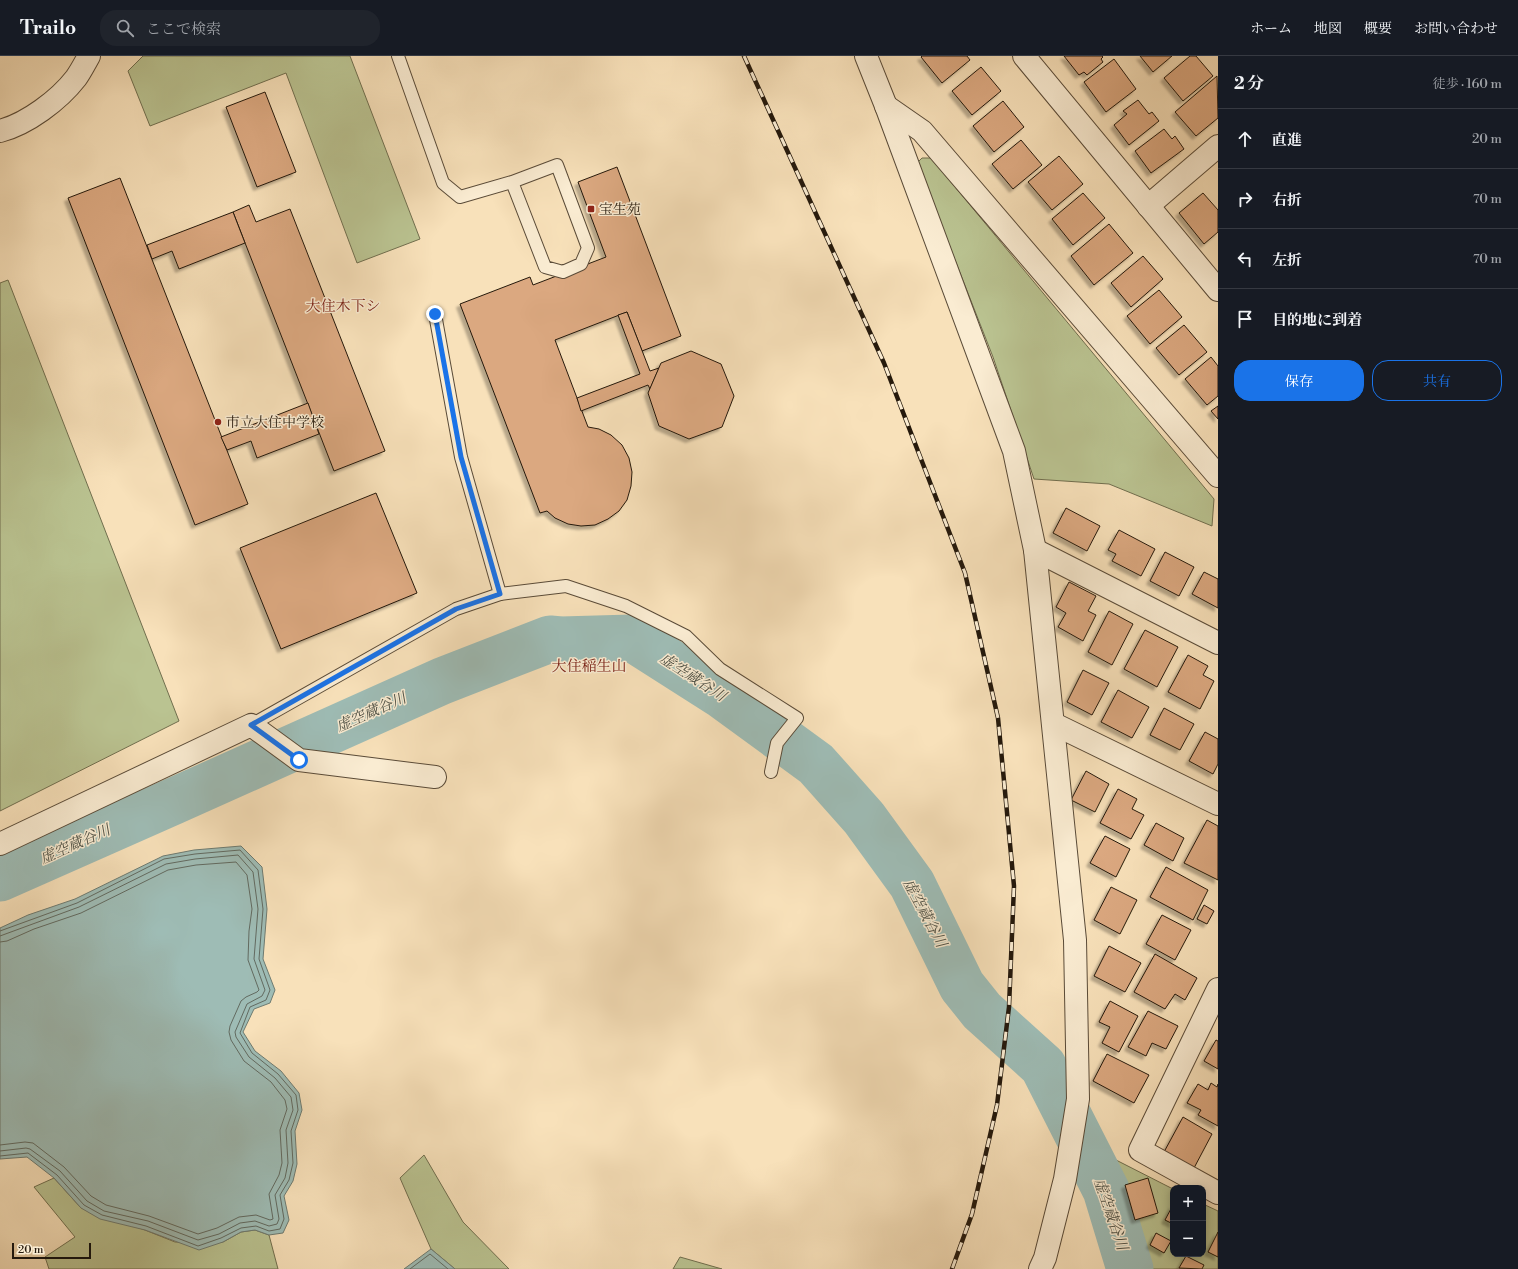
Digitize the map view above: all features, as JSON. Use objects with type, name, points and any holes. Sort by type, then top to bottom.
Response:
[{"type":"street","points":[[0,131],[7,129],[44,109],[76,78],[89,56]]},
{"type":"street","points":[[866,56],[1014,451],[1035,550],[1075,940],[1078,1099],[1065,1180],[1045,1258],[1040,1269]]},
{"type":"street","points":[[1024,56],[1218,290]]},
{"type":"street","points":[[886,106],[922,131],[1218,476]]},
{"type":"street","points":[[1148,206],[1218,146]]},
{"type":"street","points":[[1035,550],[1218,643]]},
{"type":"street","points":[[1054,724],[1218,804]]},
{"type":"street","points":[[0,844],[251,725],[299,760],[435,777]]},
{"type":"street","points":[[1218,989],[1140,1150],[1218,1193]]},
{"type":"lane","points":[[398,56],[443,183],[460,197],[512,182],[557,165],[588,248],[581,264],[563,272],[545,267],[512,182]]},
{"type":"lane","points":[[435,314],[461,457],[500,594]]},
{"type":"lane","points":[[251,725],[456,609],[500,594],[566,586],[626,606],[686,636],[720,669],[797,718],[777,743],[771,772]]},
{"type":"green space","points":[[143,56],[350,56],[420,239],[357,263],[286,73],[150,126],[128,71]]},
{"type":"green space","points":[[922,158],[931,158],[1214,499],[1212,526],[1109,484],[1034,479],[993,357],[917,163]]},
{"type":"green space","points":[[8,280],[179,721],[0,811],[0,283]]},
{"type":"green space","points":[[424,1155],[463,1222],[509,1269],[455,1269],[431,1249],[400,1178]]},
{"type":"green space","points":[[1116,1160],[1170,1187],[1170,1257],[1206,1257],[1206,1205],[1218,1211],[1218,1269],[1146,1269]]},
{"type":"green space","points":[[54,1178],[81,1208],[175,1242],[223,1242],[241,1232],[255,1230],[269,1235],[278,1269],[49,1269],[45,1257],[75,1237],[34,1187]]},
{"type":"green space","points":[[680,1257],[722,1269],[673,1269]]},
{"type":"water","points":[[241,846],[262,867],[267,909],[263,959],[275,990],[270,1003],[254,1009],[243,1032],[255,1051],[281,1071],[299,1093],[302,1110],[295,1131],[297,1164],[293,1181],[284,1196],[289,1220],[283,1233],[269,1235],[255,1230],[241,1232],[223,1242],[199,1250],[145,1230],[100,1219],[81,1208],[54,1178],[27,1157],[0,1159],[0,928],[28,915],[75,899],[163,856],[194,850]]},
{"type":"water","points":[[431,1249],[455,1269],[404,1269]]},
{"type":"building","points":[[967,56],[970,60],[942,83],[921,57]]},
{"type":"building","points":[[1064,56],[1102,56],[1103,57],[1101,59],[1103,62],[1087,75],[1084,72],[1079,75]]},
{"type":"building","points":[[1140,56],[1172,56],[1153,72]]},
{"type":"building","points":[[1190,56],[1196,56],[1213,76],[1183,101],[1164,78]]},
{"type":"building","points":[[1114,59],[1136,89],[1106,112],[1084,82]]},
{"type":"building","points":[[981,67],[1001,91],[972,115],[952,91]]},
{"type":"building","points":[[1217,76],[1218,118],[1196,136],[1175,112]]},
{"type":"building","points":[[265,92],[296,172],[257,187],[226,107]]},
{"type":"building","points":[[1138,100],[1149,114],[1152,112],[1159,121],[1129,145],[1114,125],[1127,114],[1123,111]]},
{"type":"building","points":[[1003,101],[1024,127],[994,152],[973,126]]},
{"type":"building","points":[[1164,129],[1172,139],[1175,136],[1184,149],[1151,173],[1135,151]]},
{"type":"building","points":[[1021,140],[1042,165],[1013,189],[992,164]]},
{"type":"building","points":[[1059,156],[1083,184],[1052,210],[1028,182]]},
{"type":"building","points":[[617,167],[681,336],[642,351],[627,312],[555,340],[588,427],[599,429],[611,435],[622,445],[629,458],[632,472],[631,486],[627,500],[619,511],[608,519],[595,525],[581,526],[568,524],[555,518],[547,511],[540,513],[460,304],[530,277],[533,285],[606,257],[578,182]]},
{"type":"building","points":[[120,178],[248,504],[195,525],[68,198]]},
{"type":"building","points":[[1083,193],[1105,218],[1073,245],[1052,219]]},
{"type":"building","points":[[1203,193],[1218,210],[1218,232],[1204,244],[1179,213]]},
{"type":"building","points":[[249,205],[256,222],[290,209],[385,451],[334,471],[233,212]]},
{"type":"building","points":[[233,212],[245,243],[179,269],[172,251],[152,259],[147,245]]},
{"type":"building","points":[[1109,224],[1133,253],[1094,285],[1071,256]]},
{"type":"building","points":[[1143,256],[1163,279],[1131,307],[1111,283]]},
{"type":"building","points":[[1159,290],[1182,317],[1150,344],[1127,316]]},
{"type":"building","points":[[627,312],[650,371],[659,368],[650,389],[648,385],[581,411],[577,398],[640,374],[618,315]]},
{"type":"building","points":[[1184,325],[1207,352],[1179,375],[1156,348]]},
{"type":"building","points":[[691,351],[721,364],[734,396],[722,427],[689,439],[659,426],[648,393],[661,363]]},
{"type":"building","points":[[1211,357],[1218,366],[1218,396],[1207,405],[1185,379]]},
{"type":"building","points":[[308,403],[319,434],[257,458],[251,441],[227,450],[221,437]]},
{"type":"building","points":[[1218,406],[1218,419],[1211,411]]},
{"type":"building","points":[[376,493],[417,593],[281,649],[240,548]]},
{"type":"building","points":[[1066,508],[1100,526],[1087,551],[1053,533]]},
{"type":"building","points":[[1119,530],[1155,549],[1141,576],[1112,561],[1116,554],[1108,550]]},
{"type":"building","points":[[1165,552],[1194,567],[1179,596],[1150,581]]},
{"type":"building","points":[[1204,572],[1218,579],[1218,608],[1192,594]]},
{"type":"building","points":[[1069,582],[1096,596],[1088,611],[1096,615],[1083,641],[1058,627],[1066,613],[1056,607]]},
{"type":"building","points":[[1109,611],[1133,624],[1112,665],[1088,652]]},
{"type":"building","points":[[1145,630],[1178,647],[1157,687],[1124,669]]},
{"type":"building","points":[[1188,655],[1208,666],[1203,675],[1214,681],[1200,709],[1168,692]]},
{"type":"building","points":[[1083,670],[1109,683],[1092,715],[1067,702]]},
{"type":"building","points":[[1118,690],[1149,707],[1132,738],[1101,722]]},
{"type":"building","points":[[1164,708],[1194,724],[1180,750],[1150,735]]},
{"type":"building","points":[[1205,732],[1218,739],[1218,764],[1213,774],[1189,761]]},
{"type":"building","points":[[1086,771],[1109,784],[1095,812],[1071,800]]},
{"type":"building","points":[[1118,789],[1137,799],[1132,809],[1144,815],[1131,839],[1100,823]]},
{"type":"building","points":[[1207,820],[1218,826],[1218,880],[1184,863]]},
{"type":"building","points":[[1156,823],[1184,838],[1173,861],[1144,845]]},
{"type":"building","points":[[1105,836],[1130,849],[1116,877],[1090,863]]},
{"type":"building","points":[[1166,867],[1208,890],[1193,920],[1150,897]]},
{"type":"building","points":[[1111,887],[1137,900],[1120,934],[1094,920]]},
{"type":"building","points":[[1204,905],[1214,911],[1207,924],[1197,919]]},
{"type":"building","points":[[1162,915],[1191,930],[1175,960],[1146,944]]},
{"type":"building","points":[[1109,946],[1141,963],[1125,992],[1094,976]]},
{"type":"building","points":[[1155,954],[1197,978],[1185,1000],[1175,994],[1165,1009],[1134,992]]},
{"type":"building","points":[[1110,1001],[1138,1016],[1119,1052],[1102,1043],[1110,1027],[1099,1022]]},
{"type":"building","points":[[1148,1011],[1178,1026],[1166,1049],[1152,1043],[1146,1056],[1128,1047]]},
{"type":"building","points":[[1216,1040],[1218,1041],[1218,1069],[1204,1061]]},
{"type":"building","points":[[1107,1054],[1149,1075],[1134,1103],[1093,1081]]},
{"type":"building","points":[[1211,1083],[1217,1087],[1218,1084],[1218,1126],[1198,1115],[1201,1110],[1187,1103],[1198,1084],[1208,1090]]},
{"type":"building","points":[[1183,1117],[1212,1134],[1194,1168],[1164,1152]]},
{"type":"building","points":[[1148,1178],[1158,1213],[1135,1220],[1125,1185]]},
{"type":"building","points":[[1170,1211],[1170,1222],[1165,1220]]},
{"type":"building","points":[[1218,1232],[1218,1257],[1208,1252]]},
{"type":"building","points":[[1156,1233],[1170,1240],[1164,1253],[1150,1245]]},
{"type":"building","points":[[1185,1257],[1204,1265],[1202,1269],[1179,1268]]},
{"type":"waterway","name":"虚空蔵谷川","points":[[0,878],[442,681],[550,639],[632,638],[723,696],[816,764],[864,818],[912,884],[962,986],[982,1011],[1043,1066],[1106,1190],[1130,1269]]},
{"type":"railway","points":[[744,56],[884,363],[965,573],[998,718],[1014,886],[1009,1007],[997,1105],[972,1214],[952,1269]]},
{"type":"place","name":"宝生苑","points":[[591,209]]},
{"type":"place","name":"市立大住中学校","points":[[218,422]]},
{"type":"district","name":"大住木下シ","points":[[343,306]]},
{"type":"district","name":"大住稲生山","points":[[589,666]]},
{"type":"route","points":[[299,760],[251,725],[456,609],[500,594],[461,457],[435,314]]}]
